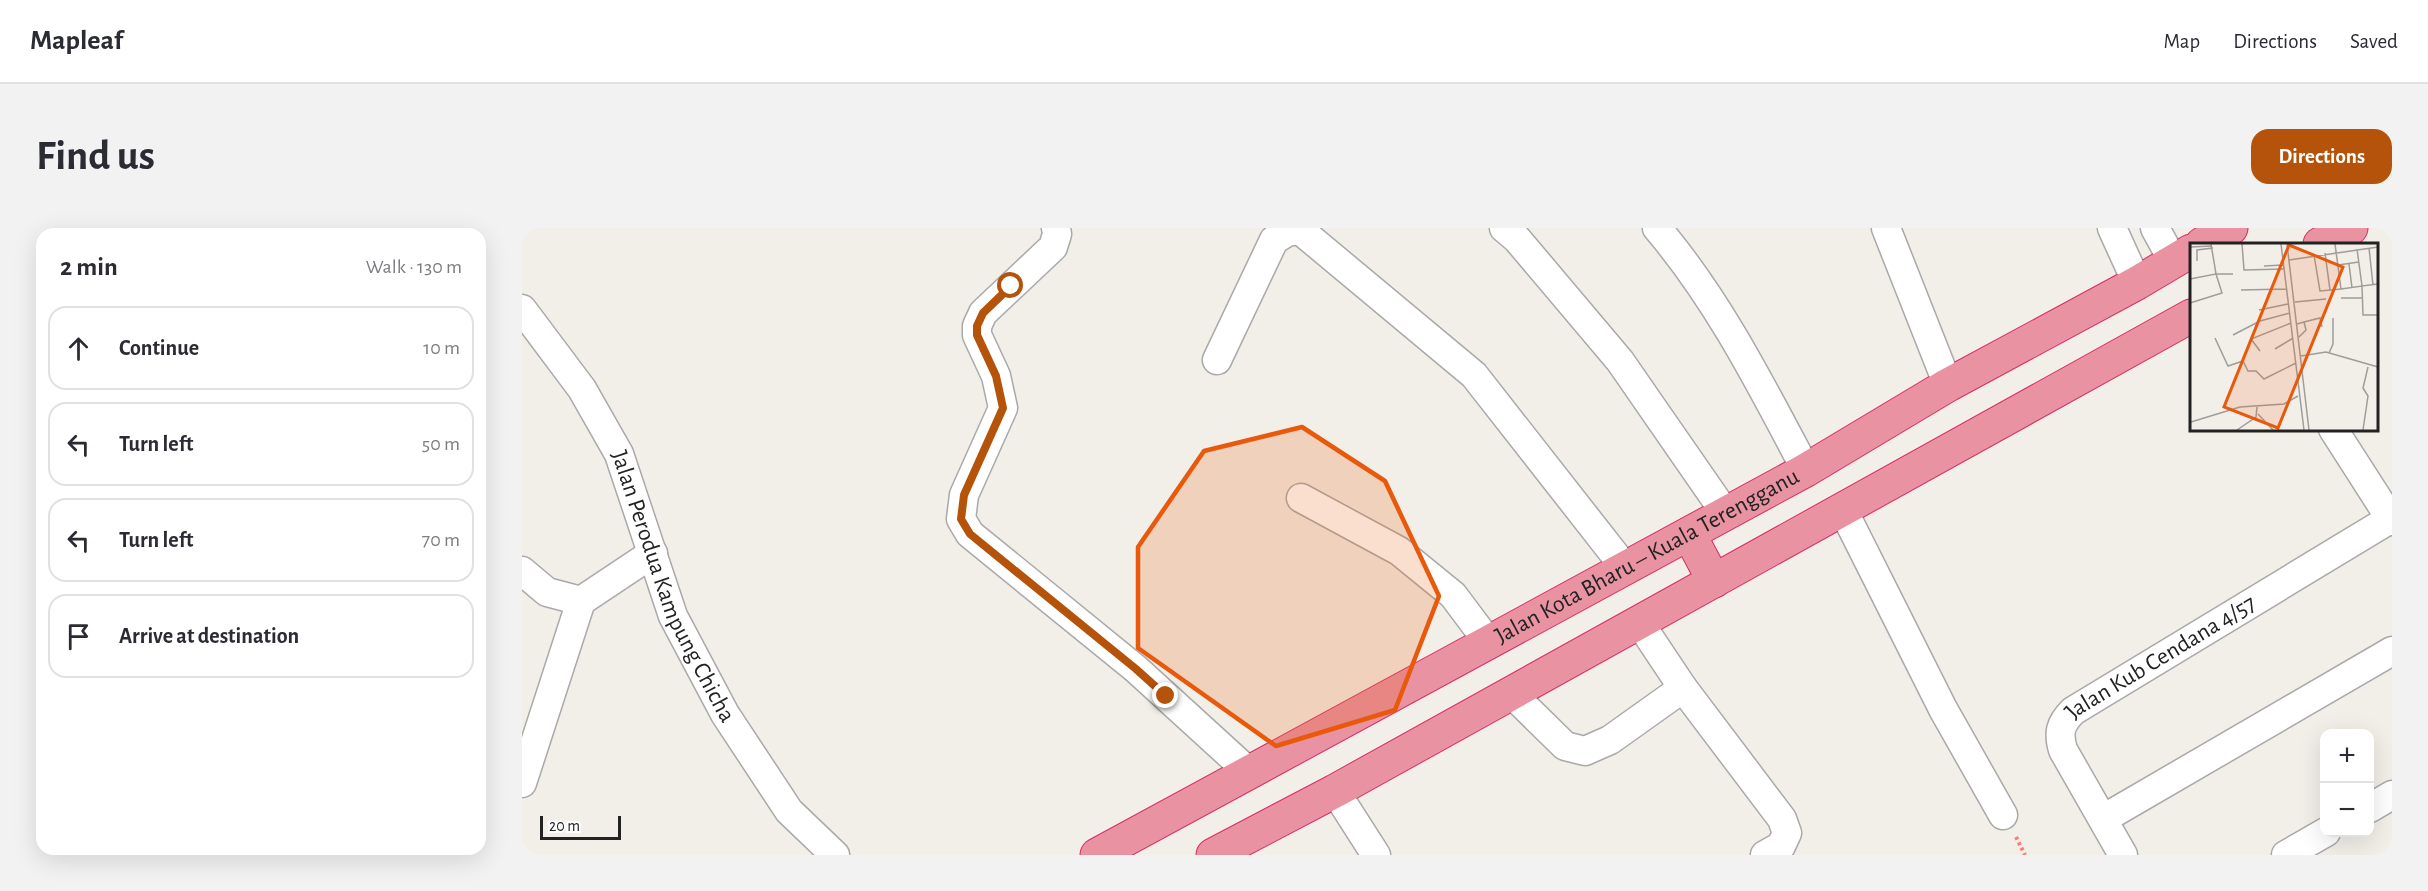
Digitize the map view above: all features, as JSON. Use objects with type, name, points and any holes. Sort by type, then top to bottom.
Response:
[{"type":"highway","points":[[2204,243],[2231,228]]},
{"type":"highway","points":[[2322,243],[2350,228]]},
{"type":"highway","name":"Jalan Kota Bharu – Kuala Terengganu","points":[[1097,855],[1806,470],[1948,385],[2137,283],[2182,256]]},
{"type":"highway","points":[[1213,855],[1335,791],[2190,317]]},
{"type":"highway","points":[[1689,534],[1714,581]]},
{"type":"street","points":[[1056,228],[1057,234],[1053,247],[983,313],[977,326],[977,335],[996,376],[1003,408],[964,495],[961,519],[970,534],[1136,669],[1250,773]]},
{"type":"street","points":[[1504,228],[1517,239],[1620,361],[1726,514]]},
{"type":"street","points":[[1658,228],[1682,257],[1744,354],[1806,470]]},
{"type":"street","points":[[1886,228],[1948,385]]},
{"type":"street","points":[[2112,228],[2137,283]]},
{"type":"street","points":[[2155,228],[2182,256]]},
{"type":"street","points":[[1216,360],[1274,240],[1287,232],[1300,230],[1474,375],[1626,569]]},
{"type":"street","name":"Jalan Perodua Kampung Chicha","points":[[522,309],[582,388],[619,454],[673,616],[725,714],[789,810],[835,855]]},
{"type":"street","points":[[2334,430],[2391,520]]},
{"type":"street","points":[[1301,498],[1399,551],[1453,595],[1489,643]]},
{"type":"street","points":[[1843,510],[1942,709],[2003,815]]},
{"type":"street","name":"Jalan Kub Cendana 4/57","points":[[2123,855],[2063,750],[2059,736],[2063,722],[2073,711],[2391,520]]},
{"type":"street","points":[[522,783],[581,601],[653,553]]},
{"type":"street","points":[[522,571],[547,592],[581,601]]},
{"type":"street","points":[[1640,622],[1683,688],[1782,819],[1787,833],[1781,846],[1765,855]]},
{"type":"street","points":[[2103,819],[2392,651]]},
{"type":"street","points":[[1511,693],[1565,746],[1585,751],[1610,740],[1683,688]]},
{"type":"street","points":[[1335,791],[1376,855]]},
{"type":"street","points":[[2286,855],[2320,835]]},
{"type":"highlighted area","points":[[1302,427],[1385,481],[1439,596],[1395,710],[1276,746],[1138,648],[1138,547],[1204,451]]},
{"type":"route","points":[[1011,286],[983,313],[977,326],[977,335],[996,376],[1003,408],[964,495],[961,519],[970,534],[1166,696]]}]
